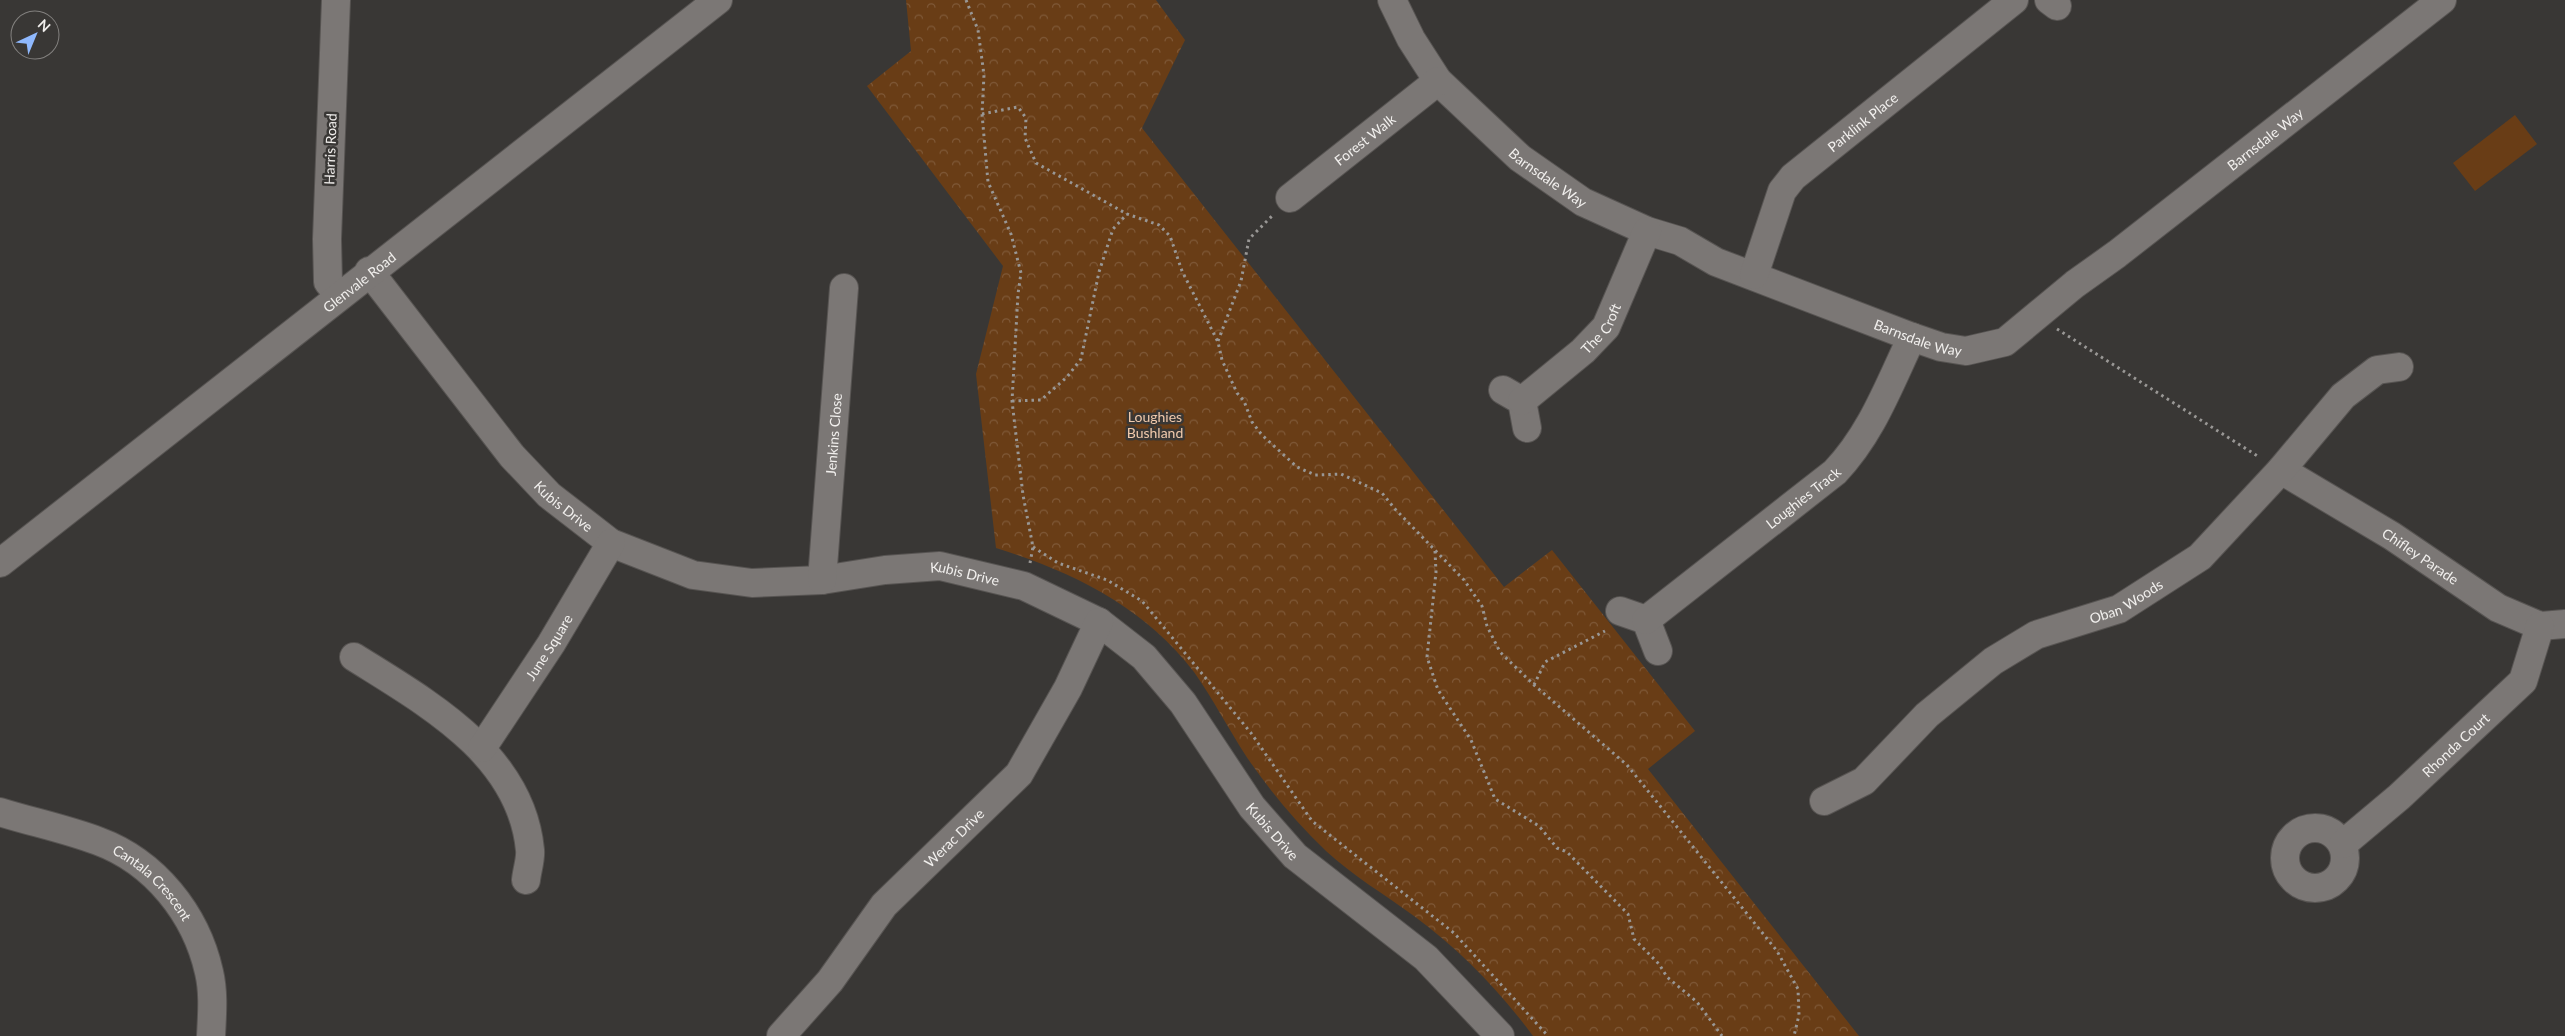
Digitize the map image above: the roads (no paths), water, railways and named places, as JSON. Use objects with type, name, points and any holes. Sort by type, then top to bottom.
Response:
[{"type":"street","name":"Harris Road","points":[[336,0],[327,240],[328,282],[339,295]]},
{"type":"street","name":"Glenvale Road","points":[[0,563],[339,295],[718,0]]},
{"type":"street","name":"Barnsdale Way","points":[[1392,0],[1412,39],[1438,81],[1520,158],[1583,202],[1647,231],[1680,241],[1716,262],[1912,337],[1941,347],[1966,351],[2005,342],[2075,284],[2117,254],[2442,0]]},
{"type":"street","name":"Parklink Place","points":[[1754,276],[1782,191],[1793,177],[2014,0]]},
{"type":"street","name":"Forest Walk","points":[[1285,202],[1438,81]]},
{"type":"street","name":"The Croft","points":[[1527,428],[1512,395],[1583,351],[1606,327],[1647,231]]},
{"type":"street","name":"Kubis Drive","points":[[370,271],[512,456],[549,495],[611,543],[693,575],[752,583],[822,580],[885,570],[940,566],[1024,586],[1098,622],[1144,657],[1184,703],[1252,807],[1295,856],[1426,958],[1500,1036]]},
{"type":"street","name":"Jenkins Close","points":[[822,580],[844,288]]},
{"type":"street","name":"Loughies Track","points":[[1646,620],[1834,472],[1853,452],[1869,430],[1912,337]]},
{"type":"street","name":"Oban Woods","points":[[1824,801],[1864,781],[1927,715],[1993,661],[2036,635],[2119,609],[2200,557],[2281,470],[2343,396],[2377,370],[2399,367]]},
{"type":"street","name":"Chifley Parade","points":[[2281,470],[2392,536],[2498,608],[2553,625]]},
{"type":"street","name":"June Square","points":[[482,748],[550,644],[611,543]]},
{"type":"street","points":[[1615,620],[1646,620],[1658,652]]},
{"type":"street","name":"Werac Drive","points":[[781,1036],[830,981],[884,904],[1019,774],[1068,688],[1098,622]]},
{"type":"street","name":"Rhonda Court","points":[[2343,844],[2400,797],[2523,681],[2553,625]]},
{"type":"street","points":[[354,657],[429,704],[482,748],[520,804],[530,851],[526,880]]},
{"type":"street","name":"Cantala Crescent","points":[[0,812],[99,841],[130,857],[156,877],[180,905],[200,941],[209,973],[213,1006],[211,1036]]},
{"type":"park label","name":"Loughies Bushland","points":[[1155,424]]}]
